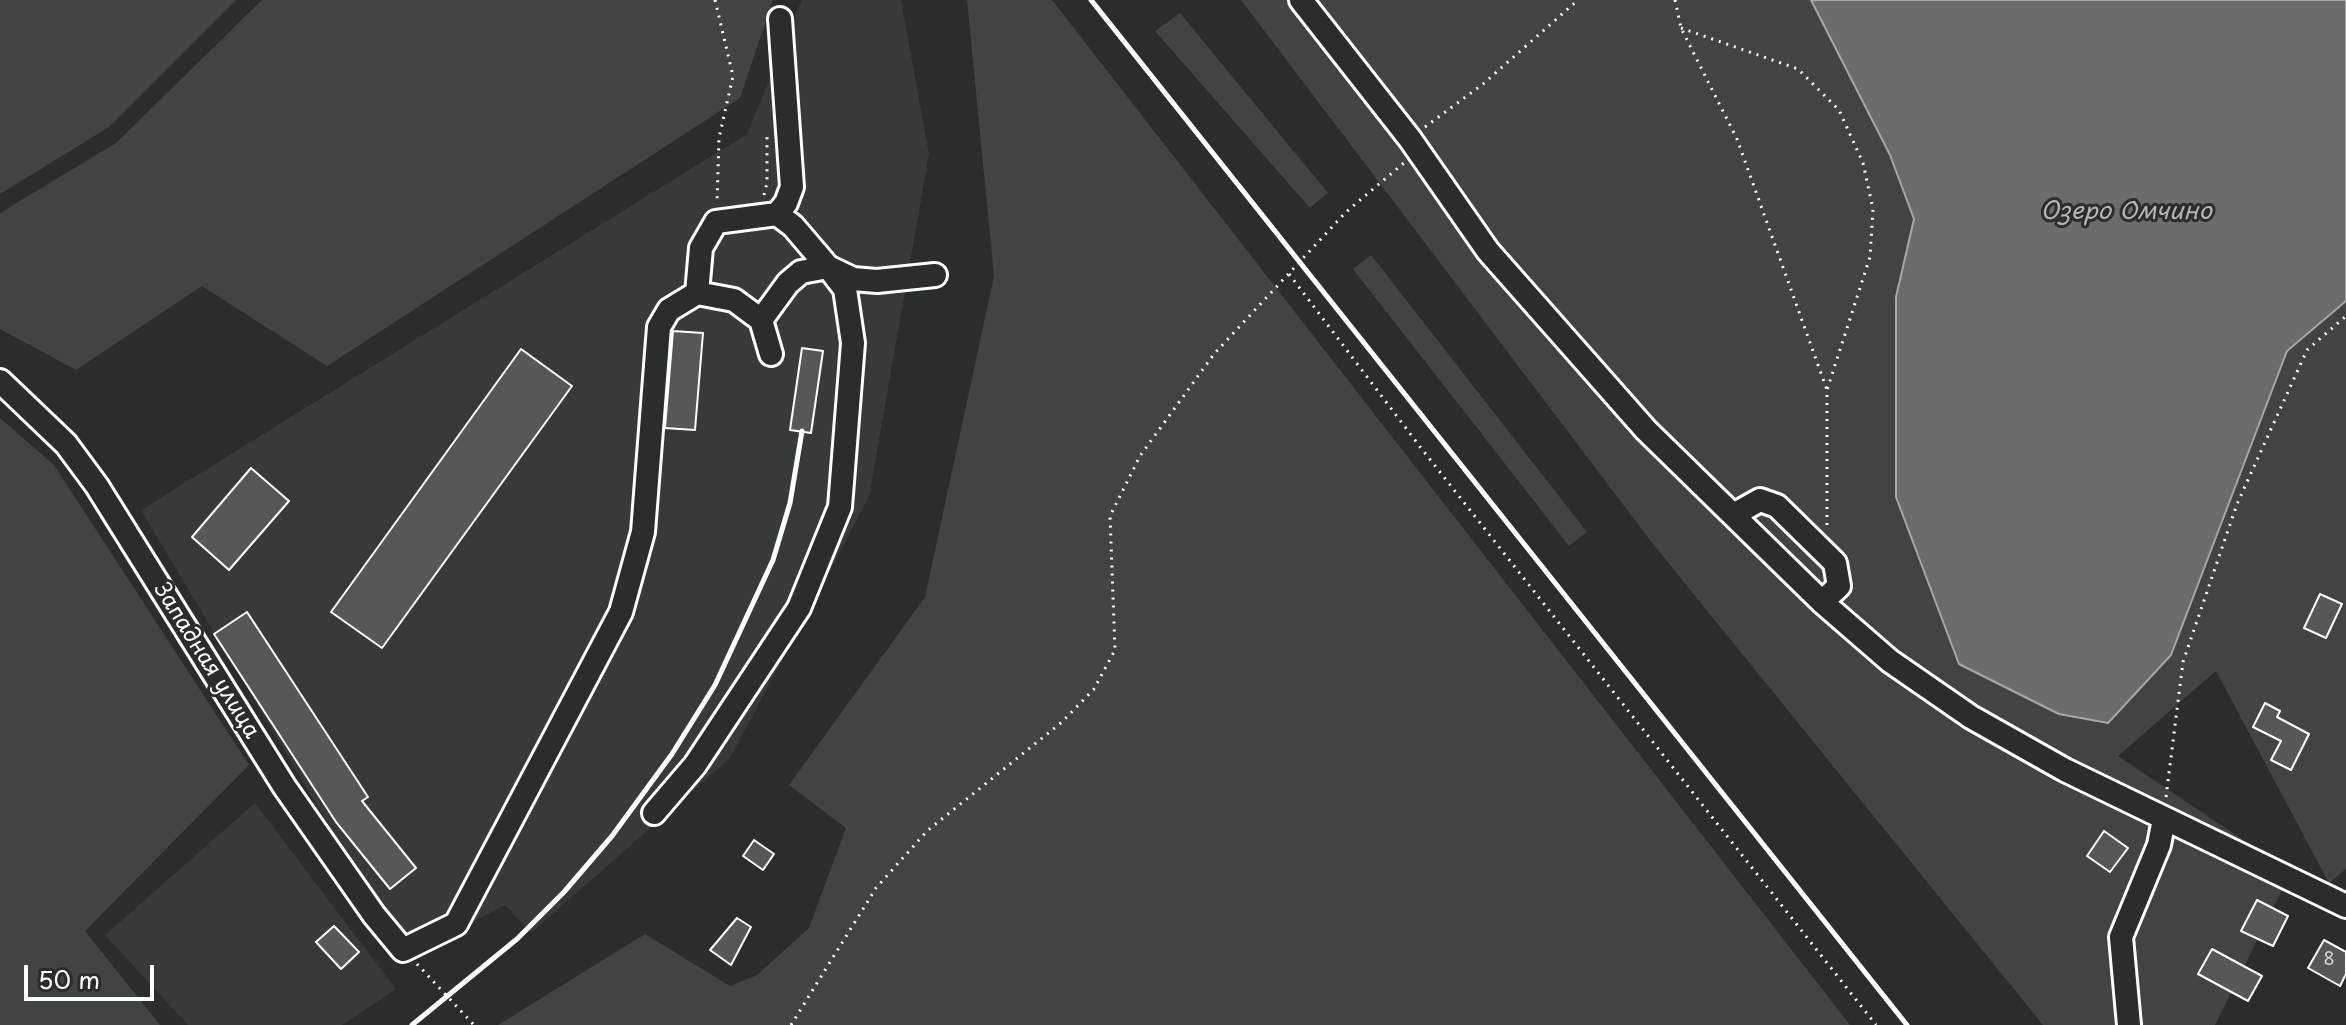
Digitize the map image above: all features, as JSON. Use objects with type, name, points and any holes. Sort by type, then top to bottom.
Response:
[{"type":"street","points":[[1301,0],[1414,145],[1488,251],[1646,430],[1822,602],[1890,661],[1971,717],[2164,819],[2338,902],[2346,881]]},
{"type":"street","points":[[697,293],[701,248],[716,222],[777,214],[786,203],[792,187],[780,19]]},
{"type":"street","points":[[654,813],[695,765],[799,608],[840,507],[853,343],[845,289],[793,226],[777,214]]},
{"type":"street","points":[[761,320],[788,283],[801,272],[828,267],[853,279],[877,281],[935,275]]},
{"type":"street","points":[[403,950],[456,924],[621,612],[643,532],[659,327],[669,310],[697,293],[734,300],[761,320],[771,354]]},
{"type":"street","name":"Западная улица","points":[[0,381],[66,444],[97,486],[284,786],[374,915],[403,950]]},
{"type":"street","points":[[1735,514],[1760,500],[1777,506],[1835,563],[1839,586],[1822,602]]},
{"type":"street","points":[[2129,1023],[2121,937],[2159,845],[2164,819]]},
{"type":"path","points":[[715,0],[733,76],[719,138],[716,222]]},
{"type":"path","points":[[791,1025],[876,888],[927,831],[1062,722],[1094,689],[1115,650],[1110,516],[1140,456],[1214,354],[1346,212],[1414,145],[1578,0]]},
{"type":"path","points":[[1675,0],[1681,28],[1737,139],[1827,390]]},
{"type":"path","points":[[1681,28],[1798,69],[1839,110],[1863,163],[1873,209],[1870,257],[1827,390],[1827,556]]},
{"type":"path","points":[[1289,274],[1421,448],[1876,1025]]},
{"type":"path","points":[[2164,819],[2183,662],[2237,504],[2307,350],[2346,316]]},
{"type":"path","points":[[403,950],[474,1025]]},
{"type":"shaded area","points":[[0,0],[236,0],[109,127],[0,194]]},
{"type":"shaded area","points":[[262,0],[773,0],[740,98],[327,366],[202,286],[76,370],[0,329],[0,213],[116,143]]},
{"type":"shaded area","points":[[802,0],[901,0],[929,154],[869,497],[730,758],[531,933],[505,905],[407,956],[141,510],[747,134]]},
{"type":"shaded area","points":[[967,0],[1052,0],[1850,1025],[498,1025],[645,934],[730,986],[757,975],[809,928],[846,828],[789,785],[925,597],[994,276]]},
{"type":"shaded area","points":[[1241,0],[1811,0],[1890,155],[1914,219],[1896,297],[2171,655],[2287,351],[2346,301],[2346,869],[2329,883],[2216,671],[2118,756],[2291,872],[2215,1025],[2043,1025],[1653,544]]},
{"type":"shaded area","points":[[1180,13],[1328,193],[1310,208],[1155,31]]},
{"type":"shaded area","points":[[1371,255],[1587,532],[1569,546],[1353,269]]},
{"type":"shaded area","points":[[0,418],[54,465],[249,765],[85,931],[160,1025],[0,1025]]},
{"type":"shaded area","points":[[255,803],[396,989],[342,1025],[188,1025],[105,935]]},
{"type":"water","name":"Озеро Омчино","points":[[1811,0],[2346,0],[2346,301],[2287,351],[2171,655],[2108,723],[2059,714],[1959,664],[1896,497],[1896,297],[1914,219],[1890,155]]},
{"type":"building","points":[[673,331],[703,333],[695,430],[665,428]]},
{"type":"building","points":[[802,348],[823,351],[811,433],[790,430]]},
{"type":"building","points":[[521,349],[572,386],[382,648],[331,612]]},
{"type":"building","points":[[251,468],[289,501],[229,570],[192,537]]},
{"type":"building","points":[[2320,594],[2342,604],[2326,638],[2304,628]]},
{"type":"building","points":[[247,612],[368,797],[362,801],[416,868],[390,889],[336,822],[214,634]]},
{"type":"building","points":[[2265,703],[2280,711],[2277,717],[2309,734],[2291,770],[2271,760],[2281,741],[2253,727]]},
{"type":"building","points":[[2104,831],[2128,848],[2110,872],[2087,856]]},
{"type":"building","points":[[754,840],[774,854],[763,870],[743,856]]},
{"type":"building","points":[[2257,900],[2288,916],[2273,946],[2241,931]]},
{"type":"building","points":[[737,918],[751,927],[731,965],[710,950]]},
{"type":"building","points":[[334,926],[359,952],[341,969],[316,942]]},
{"type":"building","points":[[2324,940],[2346,952],[2346,974],[2340,986],[2308,968]]},
{"type":"building","points":[[2212,949],[2262,976],[2248,1001],[2198,974]]},
{"type":"railway","points":[[1091,0],[1907,1025]]},
{"type":"railway","points":[[412,1025],[517,939],[564,892],[612,836],[672,754],[715,685],[773,560],[790,503],[802,431]]}]
